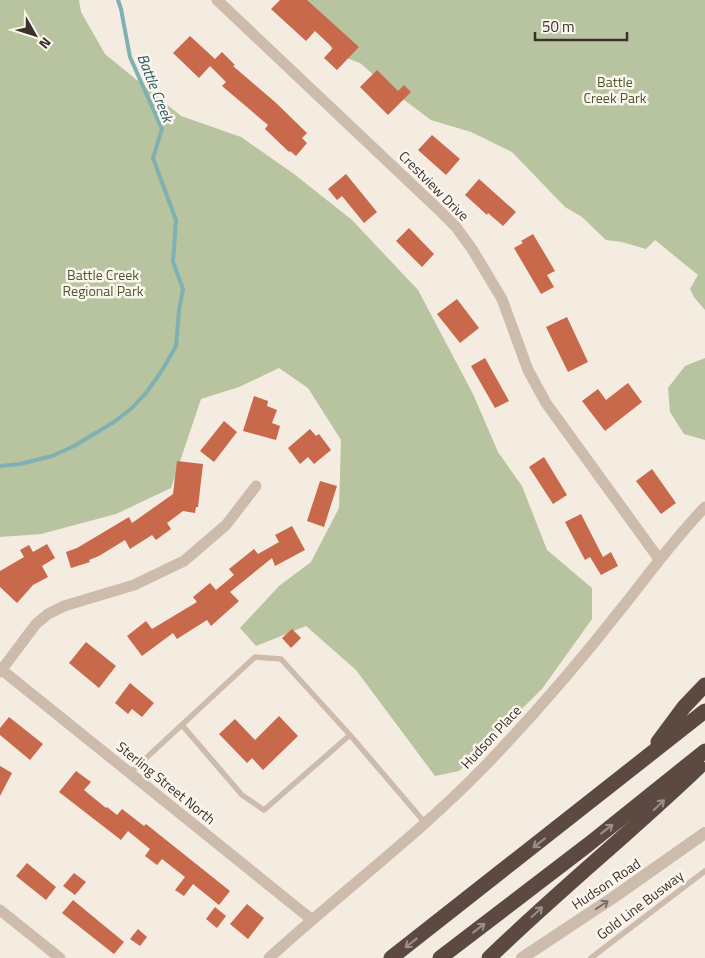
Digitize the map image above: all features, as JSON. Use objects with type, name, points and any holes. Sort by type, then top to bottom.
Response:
[{"type":"highway","points":[[646,759],[684,707],[705,685]]},
{"type":"highway","points":[[391,958],[705,711]]},
{"type":"highway","points":[[440,958],[589,844],[705,751]]},
{"type":"highway","points":[[489,958],[546,903],[652,812],[705,762]]},
{"type":"street","name":"Crestview Drive","points":[[217,0],[456,227],[472,249],[502,299],[528,370],[546,403],[659,559]]},
{"type":"street","points":[[1,671],[36,624],[48,614],[64,606],[134,585],[184,560],[226,525],[256,486]]},
{"type":"street","name":"Hudson Place","points":[[269,958],[311,919],[426,824],[485,766],[528,720],[590,647],[659,559],[705,507]]},
{"type":"street","name":"Sterling Street North","points":[[1,671],[311,919]]},
{"type":"street","name":"Hudson Road","points":[[522,958],[614,898],[705,833]]},
{"type":"street","points":[[0,910],[60,958]]},
{"type":"lane","points":[[130,773],[255,657],[281,659],[350,735],[426,824]]},
{"type":"lane","points":[[182,725],[242,794],[264,810],[350,735]]},
{"type":"lane","name":"Gold Line Busway","points":[[591,958],[705,871]]},
{"type":"green space","name":"Battle Creek Regional Park","points":[[0,0],[79,0],[81,12],[105,54],[181,116],[241,137],[294,174],[352,220],[418,290],[473,394],[498,452],[522,486],[547,550],[592,588],[592,619],[542,689],[459,771],[435,776],[356,670],[306,626],[256,646],[240,628],[279,586],[311,562],[339,508],[341,440],[308,388],[279,368],[239,387],[201,399],[171,488],[116,514],[41,534],[0,537]]},
{"type":"green space","name":"Battle Creek Park","points":[[300,0],[705,0],[705,310],[690,289],[698,275],[655,240],[646,249],[622,242],[606,240],[582,217],[565,207],[512,152],[471,132],[431,120],[392,91],[360,63],[333,53],[320,18]]},
{"type":"green space","points":[[705,358],[705,440],[684,434],[670,412],[668,388],[685,366]]},
{"type":"building","points":[[280,0],[307,0],[359,47],[337,70],[324,58],[333,48],[315,31],[306,41],[271,9]]},
{"type":"building","points":[[190,36],[215,59],[222,52],[235,65],[233,66],[275,102],[307,133],[302,138],[307,143],[296,156],[289,152],[265,129],[268,125],[222,86],[226,82],[210,66],[199,78],[173,53]]},
{"type":"building","points":[[377,70],[398,91],[404,85],[411,92],[388,115],[360,87]]},
{"type":"building","points":[[432,135],[460,159],[446,175],[418,150]]},
{"type":"building","points":[[346,174],[377,212],[364,223],[342,196],[337,200],[328,189]]},
{"type":"building","points":[[479,179],[516,212],[503,226],[488,213],[487,215],[465,195]]},
{"type":"building","points":[[409,228],[434,254],[422,267],[396,241]]},
{"type":"building","points":[[533,234],[555,271],[547,275],[554,287],[541,294],[514,248]]},
{"type":"building","points":[[457,299],[479,328],[460,343],[437,314]]},
{"type":"building","points":[[567,317],[588,362],[568,372],[546,327]]},
{"type":"building","points":[[485,358],[509,401],[495,408],[471,366]]},
{"type":"building","points":[[628,383],[642,402],[605,431],[582,401],[598,389],[606,400]]},
{"type":"building","points":[[254,396],[268,401],[267,406],[277,410],[272,423],[280,426],[276,440],[243,431]]},
{"type":"building","points":[[224,421],[237,432],[214,462],[200,451]]},
{"type":"building","points":[[310,429],[316,436],[319,434],[331,450],[314,464],[308,457],[300,464],[288,448]]},
{"type":"building","points":[[544,457],[567,495],[553,504],[529,467]]},
{"type":"building","points":[[177,461],[203,464],[198,507],[196,507],[195,513],[183,511],[167,523],[171,529],[156,540],[152,535],[130,549],[125,540],[89,560],[90,562],[71,568],[66,552],[77,548],[129,517],[132,523],[173,494]]},
{"type":"building","points":[[652,469],[676,503],[661,514],[636,481]]},
{"type":"building","points":[[320,481],[337,486],[324,527],[307,521]]},
{"type":"building","points":[[581,514],[603,557],[611,552],[618,566],[601,575],[590,557],[585,560],[565,522]]},
{"type":"building","points":[[292,526],[305,550],[275,566],[272,558],[230,592],[239,601],[211,626],[207,620],[177,639],[173,633],[142,656],[127,636],[146,621],[152,629],[197,602],[193,597],[210,583],[216,590],[234,575],[229,569],[254,549],[258,554],[279,542],[275,535]]},
{"type":"building","points":[[47,544],[55,558],[42,566],[48,577],[33,585],[17,603],[0,587],[0,571],[24,557],[20,550],[29,545],[33,552]]},
{"type":"building","points":[[292,629],[301,638],[291,648],[282,638]]},
{"type":"building","points":[[86,642],[116,666],[99,688],[69,663]]},
{"type":"building","points":[[130,683],[154,703],[142,717],[132,709],[128,714],[115,703]]},
{"type":"building","points":[[279,716],[298,736],[263,770],[252,758],[247,763],[219,734],[235,719],[255,740]]},
{"type":"building","points":[[9,717],[43,744],[30,760],[0,735],[0,728]]},
{"type":"building","points":[[0,766],[12,773],[0,796]]},
{"type":"building","points":[[76,771],[91,782],[84,790],[106,808],[117,815],[122,809],[144,826],[146,824],[230,891],[219,905],[193,884],[184,896],[175,890],[185,877],[162,859],[157,865],[145,856],[150,849],[128,831],[121,840],[59,792]]},
{"type":"building","points":[[27,863],[56,887],[46,900],[16,876]]},
{"type":"building","points":[[74,873],[86,882],[75,895],[63,886]]},
{"type":"building","points":[[73,900],[124,942],[114,954],[62,913]]},
{"type":"building","points":[[247,904],[264,918],[248,939],[230,924]]},
{"type":"building","points":[[215,907],[226,916],[217,928],[206,919]]},
{"type":"building","points":[[138,929],[147,937],[140,946],[130,939]]},
{"type":"waterway","name":"Battle Creek","points":[[0,466],[20,464],[52,456],[74,446],[114,422],[132,408],[146,393],[176,346],[183,289],[173,262],[176,220],[153,158],[162,129],[130,57],[118,0]]}]
